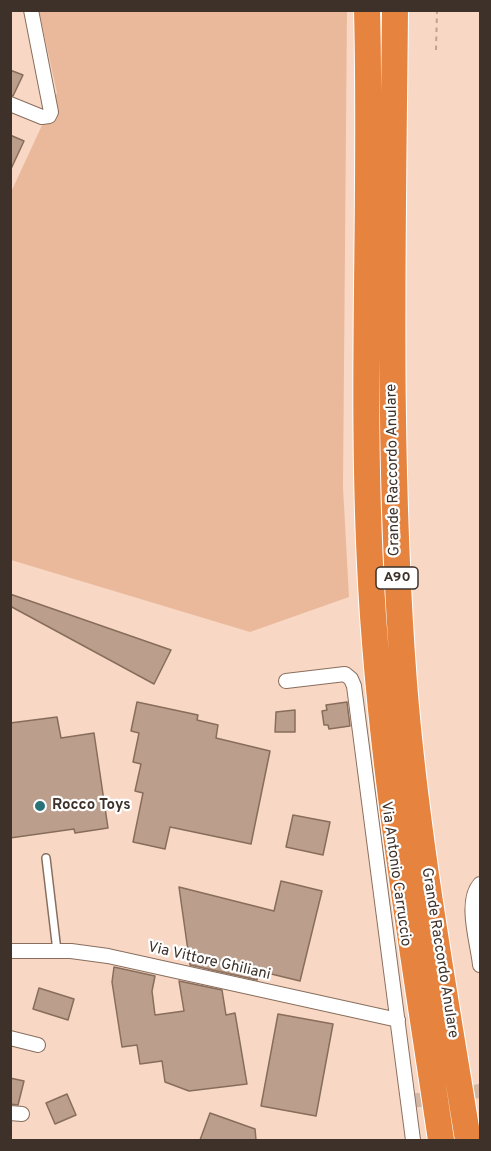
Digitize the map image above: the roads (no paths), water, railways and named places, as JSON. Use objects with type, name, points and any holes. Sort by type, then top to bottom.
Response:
[{"type":"highway","name":"Grande Raccordo Anulare","points":[[367,10],[367,466],[374,631],[384,743],[404,905],[441,1140]]},
{"type":"highway","name":"Grande Raccordo Anulare","points":[[395,10],[392,390],[398,582],[405,687],[428,882],[468,1140]]},
{"type":"street","points":[[10,104],[42,117],[49,116],[51,112],[31,10]]},
{"type":"street","name":"Via Antonio Carruccio","points":[[286,681],[341,674],[348,676],[353,683],[410,1101],[413,1140]]},
{"type":"street","points":[[480,884],[474,895],[473,910],[480,965]]},
{"type":"street","name":"Via Vittore Ghiliani","points":[[10,951],[57,951],[108,956],[398,1020]]},
{"type":"street","points":[[10,1038],[38,1045]]},
{"type":"lane","points":[[46,858],[57,951]]},
{"type":"tunnel","points":[[412,1101],[480,1091]]},
{"type":"place","name":"Rocco Toys","points":[[40,806]]}]
